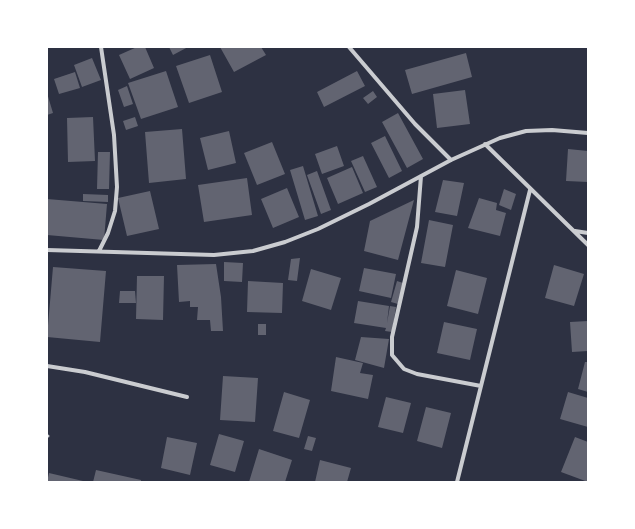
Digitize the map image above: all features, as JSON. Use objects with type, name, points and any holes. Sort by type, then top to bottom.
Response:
[{"type":"street","points":[[99,251],[108,233],[115,211],[117,187],[114,135],[101,47]]},
{"type":"street","points":[[349,47],[415,124],[451,160]]},
{"type":"street","points":[[47,250],[214,255],[253,251],[285,242],[318,229],[485,144],[526,131],[552,130],[588,133]]},
{"type":"street","points":[[485,144],[530,190],[588,245]]},
{"type":"street","points":[[421,176],[417,227],[392,337],[392,355],[404,369],[417,374],[481,386]]},
{"type":"street","points":[[457,482],[530,190]]},
{"type":"street","points":[[574,231],[588,232]]},
{"type":"street","points":[[47,366],[85,372],[187,397]]},
{"type":"building","points":[[137,47],[145,47],[154,68],[130,79],[119,55]]},
{"type":"building","points":[[169,47],[188,47],[173,55]]},
{"type":"building","points":[[220,47],[261,47],[266,55],[234,72]]},
{"type":"building","points":[[466,53],[472,77],[412,94],[405,70]]},
{"type":"building","points":[[210,55],[222,92],[189,103],[176,66]]},
{"type":"building","points":[[92,58],[101,80],[82,87],[74,65]]},
{"type":"building","points":[[166,71],[178,107],[141,119],[128,83]]},
{"type":"building","points":[[357,71],[365,86],[324,107],[317,92]]},
{"type":"building","points":[[75,72],[80,88],[59,94],[54,79]]},
{"type":"building","points":[[127,86],[133,104],[124,107],[118,90]]},
{"type":"building","points":[[465,90],[470,124],[437,128],[433,94]]},
{"type":"building","points":[[373,91],[377,97],[368,104],[363,98]]},
{"type":"building","points":[[47,93],[53,113],[47,115]]},
{"type":"building","points":[[398,113],[423,159],[407,168],[382,122]]},
{"type":"building","points":[[93,117],[95,161],[68,162],[67,118]]},
{"type":"building","points":[[135,117],[138,126],[126,130],[123,121]]},
{"type":"building","points":[[182,129],[186,179],[149,183],[145,132]]},
{"type":"building","points":[[229,131],[236,163],[208,170],[200,138]]},
{"type":"building","points":[[385,136],[402,171],[389,178],[371,143]]},
{"type":"building","points":[[272,142],[285,174],[257,185],[244,153]]},
{"type":"building","points":[[337,146],[344,166],[322,174],[315,154]]},
{"type":"building","points":[[568,149],[588,151],[588,182],[566,181]]},
{"type":"building","points":[[98,152],[110,152],[109,189],[97,189]]},
{"type":"building","points":[[363,156],[377,187],[365,192],[351,161]]},
{"type":"building","points":[[303,166],[318,216],[305,220],[290,170]]},
{"type":"building","points":[[352,167],[363,193],[338,204],[327,178]]},
{"type":"building","points":[[317,171],[331,210],[321,214],[307,175]]},
{"type":"building","points":[[247,178],[252,215],[204,222],[198,185]]},
{"type":"building","points":[[443,180],[464,183],[457,216],[435,212]]},
{"type":"building","points":[[287,188],[299,217],[273,228],[261,199]]},
{"type":"building","points":[[504,189],[516,194],[511,210],[499,205]]},
{"type":"building","points":[[150,191],[159,229],[127,236],[118,198]]},
{"type":"building","points":[[83,194],[108,195],[108,202],[83,201]]},
{"type":"building","points":[[479,198],[497,203],[496,210],[506,213],[500,236],[468,228]]},
{"type":"building","points":[[47,199],[107,204],[104,240],[47,235]]},
{"type":"building","points":[[414,200],[398,260],[364,251],[370,221]]},
{"type":"building","points":[[429,220],[453,225],[445,267],[421,263]]},
{"type":"building","points":[[300,258],[297,281],[288,280],[291,259]]},
{"type":"building","points":[[224,262],[243,263],[242,282],[224,281]]},
{"type":"building","points":[[216,264],[221,297],[223,331],[211,331],[210,320],[197,320],[198,307],[190,307],[190,301],[179,302],[177,265]]},
{"type":"building","points":[[554,265],[584,274],[574,306],[545,298]]},
{"type":"building","points":[[53,267],[106,271],[100,342],[47,337]]},
{"type":"building","points":[[364,268],[396,274],[391,298],[359,291]]},
{"type":"building","points":[[311,269],[341,278],[331,310],[302,301]]},
{"type":"building","points":[[456,270],[487,278],[478,314],[447,306]]},
{"type":"building","points":[[137,276],[164,276],[163,320],[136,319]]},
{"type":"building","points":[[248,281],[283,283],[282,313],[247,312]]},
{"type":"building","points":[[397,281],[403,283],[398,304],[391,302]]},
{"type":"building","points":[[120,291],[135,291],[136,303],[119,303]]},
{"type":"building","points":[[358,301],[389,306],[387,323],[390,306],[396,307],[392,332],[385,331],[386,328],[354,323]]},
{"type":"building","points":[[588,321],[588,351],[572,352],[570,322]]},
{"type":"building","points":[[444,322],[477,329],[470,360],[437,353]]},
{"type":"building","points":[[258,324],[266,324],[266,335],[258,335]]},
{"type":"building","points":[[361,337],[389,339],[384,368],[355,360]]},
{"type":"building","points":[[336,357],[363,363],[360,373],[373,375],[368,399],[331,391]]},
{"type":"building","points":[[585,362],[588,362],[588,392],[578,389]]},
{"type":"building","points":[[223,376],[258,378],[255,422],[220,420]]},
{"type":"building","points":[[284,392],[310,400],[299,438],[273,431]]},
{"type":"building","points":[[568,392],[588,398],[588,427],[560,419]]},
{"type":"building","points":[[386,397],[411,403],[403,433],[378,427]]},
{"type":"building","points":[[426,407],[451,413],[442,448],[417,441]]},
{"type":"building","points":[[219,434],[244,441],[235,472],[210,465]]},
{"type":"building","points":[[308,436],[316,438],[312,451],[304,449]]},
{"type":"building","points":[[167,437],[197,443],[190,475],[161,468]]},
{"type":"building","points":[[575,437],[588,442],[588,482],[561,472]]},
{"type":"building","points":[[259,449],[292,460],[285,482],[249,482]]},
{"type":"building","points":[[320,460],[351,468],[347,482],[315,482]]},
{"type":"building","points":[[96,470],[141,480],[141,482],[93,482]]},
{"type":"building","points":[[49,473],[83,481],[83,482],[47,482]]}]
